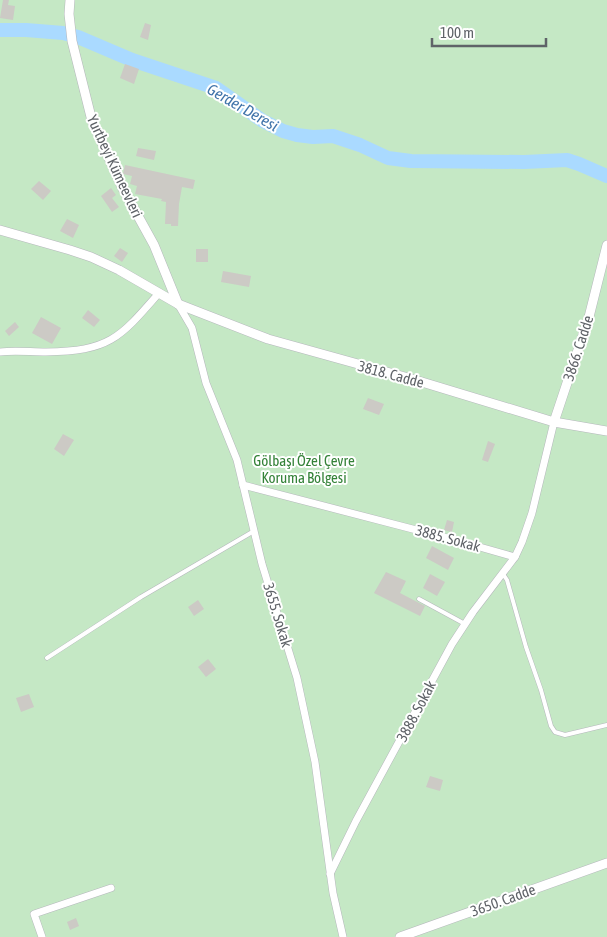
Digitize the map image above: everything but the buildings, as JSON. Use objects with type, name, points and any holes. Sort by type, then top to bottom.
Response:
[{"type":"street","name":"Yurtbeyi Kümeevleri","points":[[70,0],[72,41],[87,101],[98,133],[122,186],[154,245],[178,304]]},
{"type":"street","points":[[0,230],[91,257],[119,270],[178,304]]},
{"type":"street","name":"3866. Cadde","points":[[554,422],[589,317],[607,245]]},
{"type":"street","points":[[0,352],[55,352],[103,344],[115,338],[132,324],[158,293]]},
{"type":"street","name":"3818. Cadde","points":[[178,304],[268,339],[412,379],[554,422],[607,431]]},
{"type":"street","name":"3655. Sokak","points":[[178,304],[192,328],[206,383],[233,447],[244,485],[262,564],[297,678],[319,783],[330,874],[342,937]]},
{"type":"street","points":[[515,557],[530,520],[554,422]]},
{"type":"street","name":"3885. Sokak","points":[[244,485],[515,557]]},
{"type":"street","name":"3888. Sokak","points":[[330,874],[464,624],[515,557]]},
{"type":"street","name":"3650. Cadde","points":[[400,937],[607,863]]},
{"type":"street","points":[[42,937],[34,914],[111,888]]},
{"type":"lane","points":[[47,658],[141,597],[254,532]]},
{"type":"lane","points":[[503,574],[507,580],[526,648],[539,683],[550,726],[555,732],[565,735],[607,725]]},
{"type":"lane","points":[[419,599],[464,624]]},
{"type":"green space","name":"Gölbaşı Özel Çevre Koruma Bölgesi","points":[[0,0],[607,0],[607,937],[0,937]]},
{"type":"waterway","name":"Gerder Deresi","points":[[0,30],[63,33],[78,37],[132,60],[216,88],[263,121],[283,131],[313,137],[333,136],[360,145],[388,158],[411,161],[524,162],[567,160],[607,176]]}]
